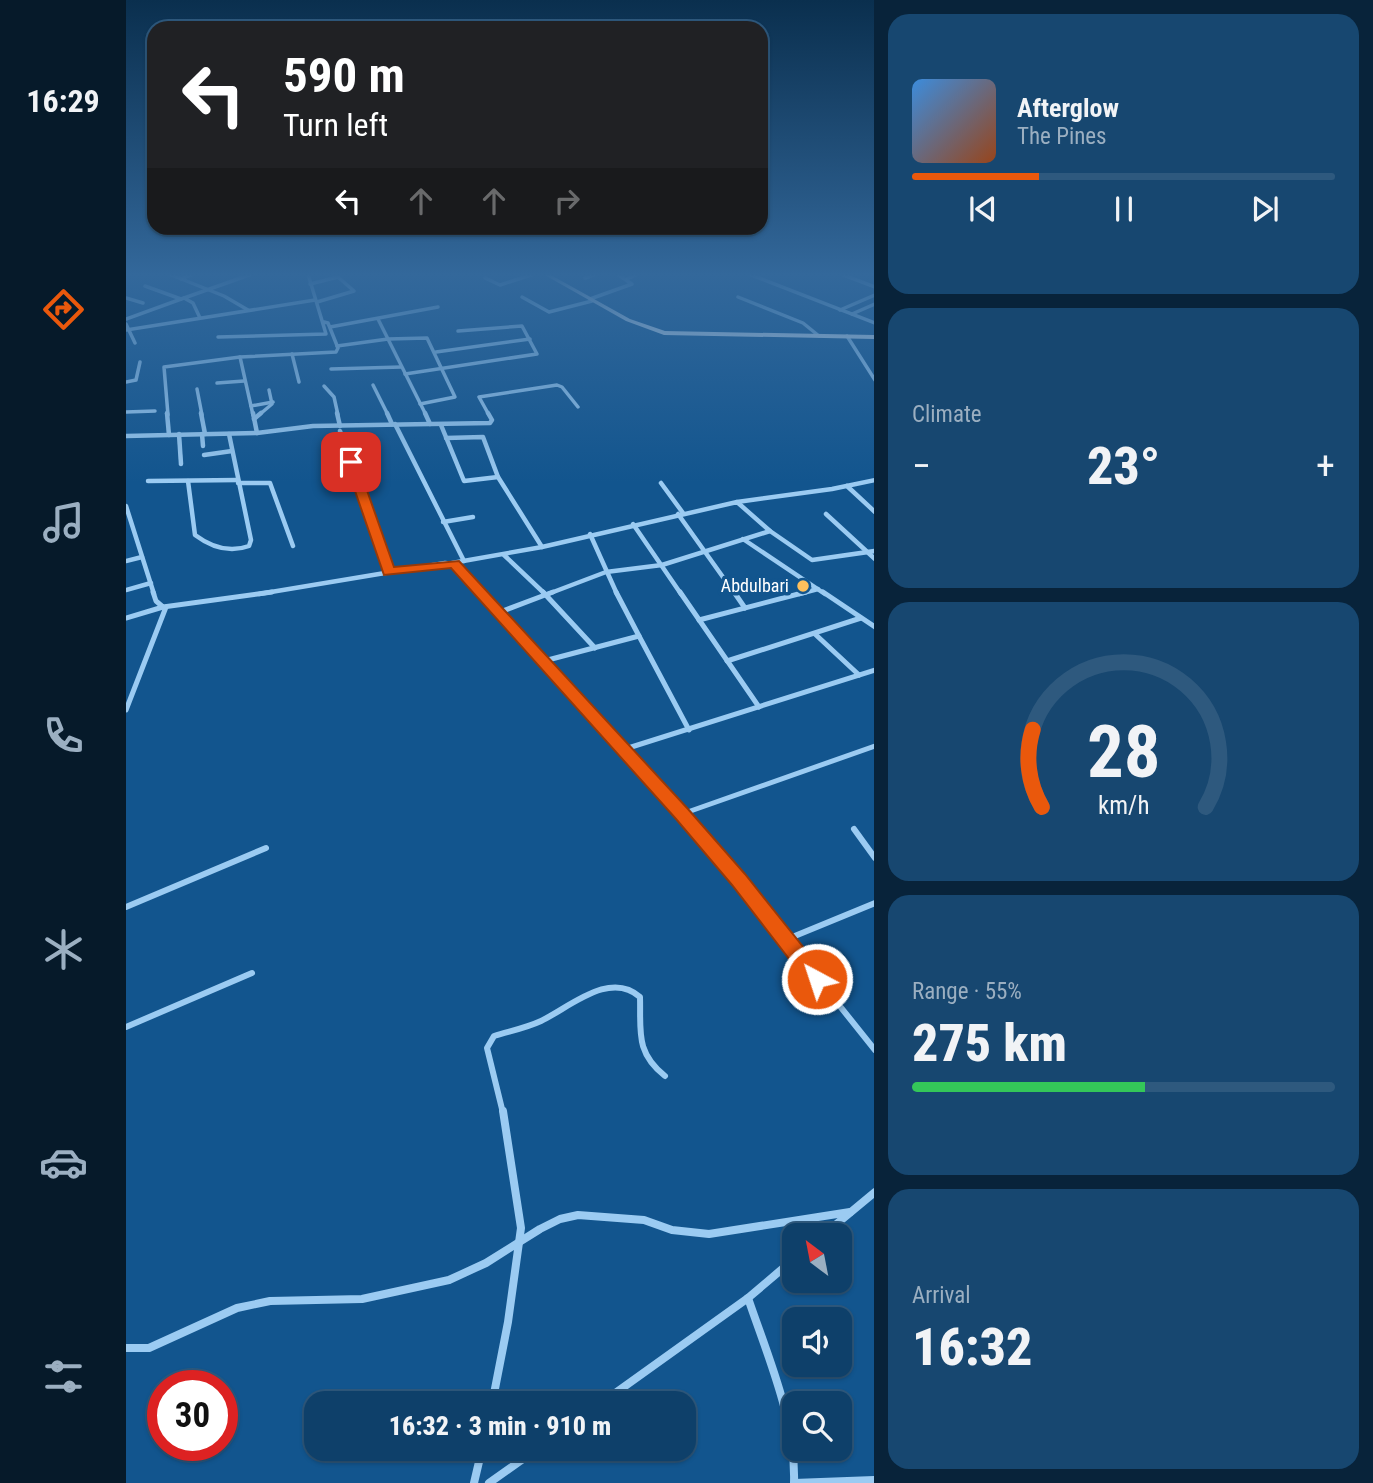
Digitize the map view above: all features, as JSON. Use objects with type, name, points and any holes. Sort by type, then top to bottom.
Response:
[{"type":"street","points":[[169,435],[164,367],[240,357],[332,353],[338,350],[337,346],[357,343]]},
{"type":"street","points":[[390,343],[430,424]]},
{"type":"street","points":[[420,404],[454,399],[430,343]]},
{"type":"street","points":[[436,352],[505,343]]},
{"type":"street","points":[[405,374],[537,354],[532,343]]},
{"type":"street","points":[[851,343],[874,380]]},
{"type":"street","points":[[292,354],[299,382]]},
{"type":"street","points":[[240,357],[257,433]]},
{"type":"street","points":[[126,382],[136,380],[140,362]]},
{"type":"street","points":[[331,369],[401,367]]},
{"type":"street","points":[[217,383],[244,381]]},
{"type":"street","points":[[126,436],[257,433],[394,424],[490,423],[492,420],[479,397],[557,384],[578,407]]},
{"type":"street","points":[[373,385],[464,561]]},
{"type":"street","points":[[324,386],[334,397],[340,428],[389,572]]},
{"type":"street","points":[[197,389],[204,434],[203,446]]},
{"type":"street","points":[[269,390],[273,402]]},
{"type":"street","points":[[251,406],[273,402]]},
{"type":"street","points":[[254,419],[273,402]]},
{"type":"street","points":[[126,412],[155,411]]},
{"type":"street","points":[[440,425],[464,481],[498,477]]},
{"type":"street","points":[[178,434],[181,464]]},
{"type":"street","points":[[188,481],[195,535],[211,545],[238,550],[251,543],[229,434]]},
{"type":"street","points":[[446,438],[483,437],[498,477],[542,547]]},
{"type":"street","points":[[204,455],[232,451]]},
{"type":"street","points":[[126,618],[164,607],[503,555],[680,513],[874,480]]},
{"type":"street","points":[[148,481],[270,483],[293,546]]},
{"type":"street","points":[[661,482],[703,551],[745,608]]},
{"type":"street","points":[[848,486],[874,512]]},
{"type":"street","points":[[737,502],[770,531],[812,559],[874,551]]},
{"type":"street","points":[[126,507],[156,601],[164,607]]},
{"type":"street","points":[[826,514],[874,559]]},
{"type":"street","points":[[443,522],[473,517]]},
{"type":"street","points":[[633,524],[759,707]]},
{"type":"street","points":[[500,612],[606,572],[662,565],[770,531]]},
{"type":"street","points":[[590,534],[606,572],[689,730]]},
{"type":"street","points":[[743,539],[874,627]]},
{"type":"street","points":[[503,555],[547,596],[595,648]]},
{"type":"street","points":[[126,561],[142,557]]},
{"type":"street","points":[[452,563],[500,612],[682,814],[738,879],[874,1050]]},
{"type":"street","points":[[126,590],[151,583]]},
{"type":"street","points":[[699,620],[818,589]]},
{"type":"street","points":[[126,710],[164,607]]},
{"type":"street","points":[[727,661],[861,618]]},
{"type":"street","points":[[815,634],[859,675]]},
{"type":"street","points":[[544,661],[639,636]]},
{"type":"street","points":[[625,749],[874,670]]},
{"type":"street","points":[[682,814],[874,746]]},
{"type":"street","points":[[854,829],[874,858]]},
{"type":"street","points":[[126,907],[266,848]]},
{"type":"street","points":[[785,940],[874,903]]},
{"type":"street","points":[[126,1027],[252,973]]},
{"type":"street","points":[[495,1391],[508,1322],[521,1219],[500,1094],[487,1048],[489,1041],[494,1036],[545,1020],[599,989],[628,988],[637,992],[640,997],[640,1040],[644,1055],[651,1066],[665,1076]]},
{"type":"street","points":[[837,1223],[874,1192]]},
{"type":"street","points":[[126,1348],[149,1348],[237,1308],[270,1301],[362,1299],[449,1280],[518,1245],[560,1219],[578,1215],[644,1220],[672,1230],[709,1234],[850,1212]]},
{"type":"street","points":[[618,1391],[748,1298],[782,1269]]},
{"type":"street","points":[[748,1298],[771,1369],[797,1466],[794,1483],[874,1480]]},
{"type":"street","points":[[474,1483],[479,1461]]},
{"type":"street","points":[[489,1483],[520,1461]]},
{"type":"place","name":"Abdulbari","points":[[803,586]]},
{"type":"route","points":[[351,462],[389,572],[449,562],[454,564],[682,814],[738,879],[817,979]]}]
